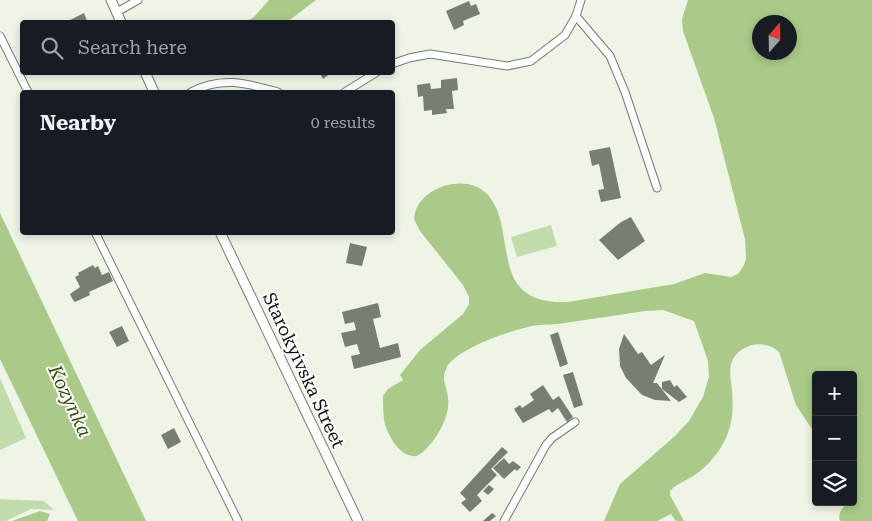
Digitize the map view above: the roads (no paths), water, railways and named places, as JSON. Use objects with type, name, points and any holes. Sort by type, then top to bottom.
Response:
[{"type":"street","points":[[111,0],[120,20]]},
{"type":"street","points":[[117,12],[138,0]]},
{"type":"street","points":[[395,63],[430,54],[507,66],[531,61],[565,35],[576,16],[581,0]]},
{"type":"street","points":[[576,16],[610,56],[625,92],[656,188]]},
{"type":"street","points":[[0,36],[27,90]]},
{"type":"street","points":[[146,75],[153,90]]},
{"type":"street","points":[[348,90],[372,75]]},
{"type":"street","points":[[196,90],[214,82],[234,82],[269,90]]},
{"type":"street","points":[[96,235],[238,521]]},
{"type":"street","name":"Starokyivska Street","points":[[221,235],[356,520]]},
{"type":"street","points":[[504,521],[546,445],[552,438],[575,422]]},
{"type":"water","points":[[269,0],[316,0],[290,20],[249,20]]},
{"type":"water","points":[[688,0],[872,0],[872,521],[841,521],[839,519],[840,512],[844,506],[857,506],[857,371],[812,371],[812,429],[796,405],[779,352],[766,345],[759,344],[752,345],[739,352],[731,364],[732,413],[730,428],[720,449],[703,469],[670,491],[670,495],[684,521],[676,521],[671,514],[657,521],[604,521],[620,484],[675,436],[689,421],[703,397],[709,377],[708,361],[694,321],[663,310],[532,326],[496,337],[470,348],[451,362],[446,369],[444,377],[448,398],[447,414],[435,439],[417,456],[411,456],[401,451],[393,441],[385,425],[383,396],[388,389],[403,380],[400,375],[420,350],[463,314],[469,304],[469,297],[463,285],[420,231],[414,219],[417,208],[423,199],[442,187],[466,184],[477,187],[486,193],[496,208],[502,225],[508,262],[514,278],[524,291],[542,300],[568,302],[674,284],[705,273],[731,277],[738,274],[746,258],[745,239],[714,118],[683,31],[682,19]]},
{"type":"water","name":"Kozynka","points":[[0,213],[146,521],[78,521],[0,359]]},
{"type":"water","points":[[40,511],[50,514],[47,521],[12,521]]}]
